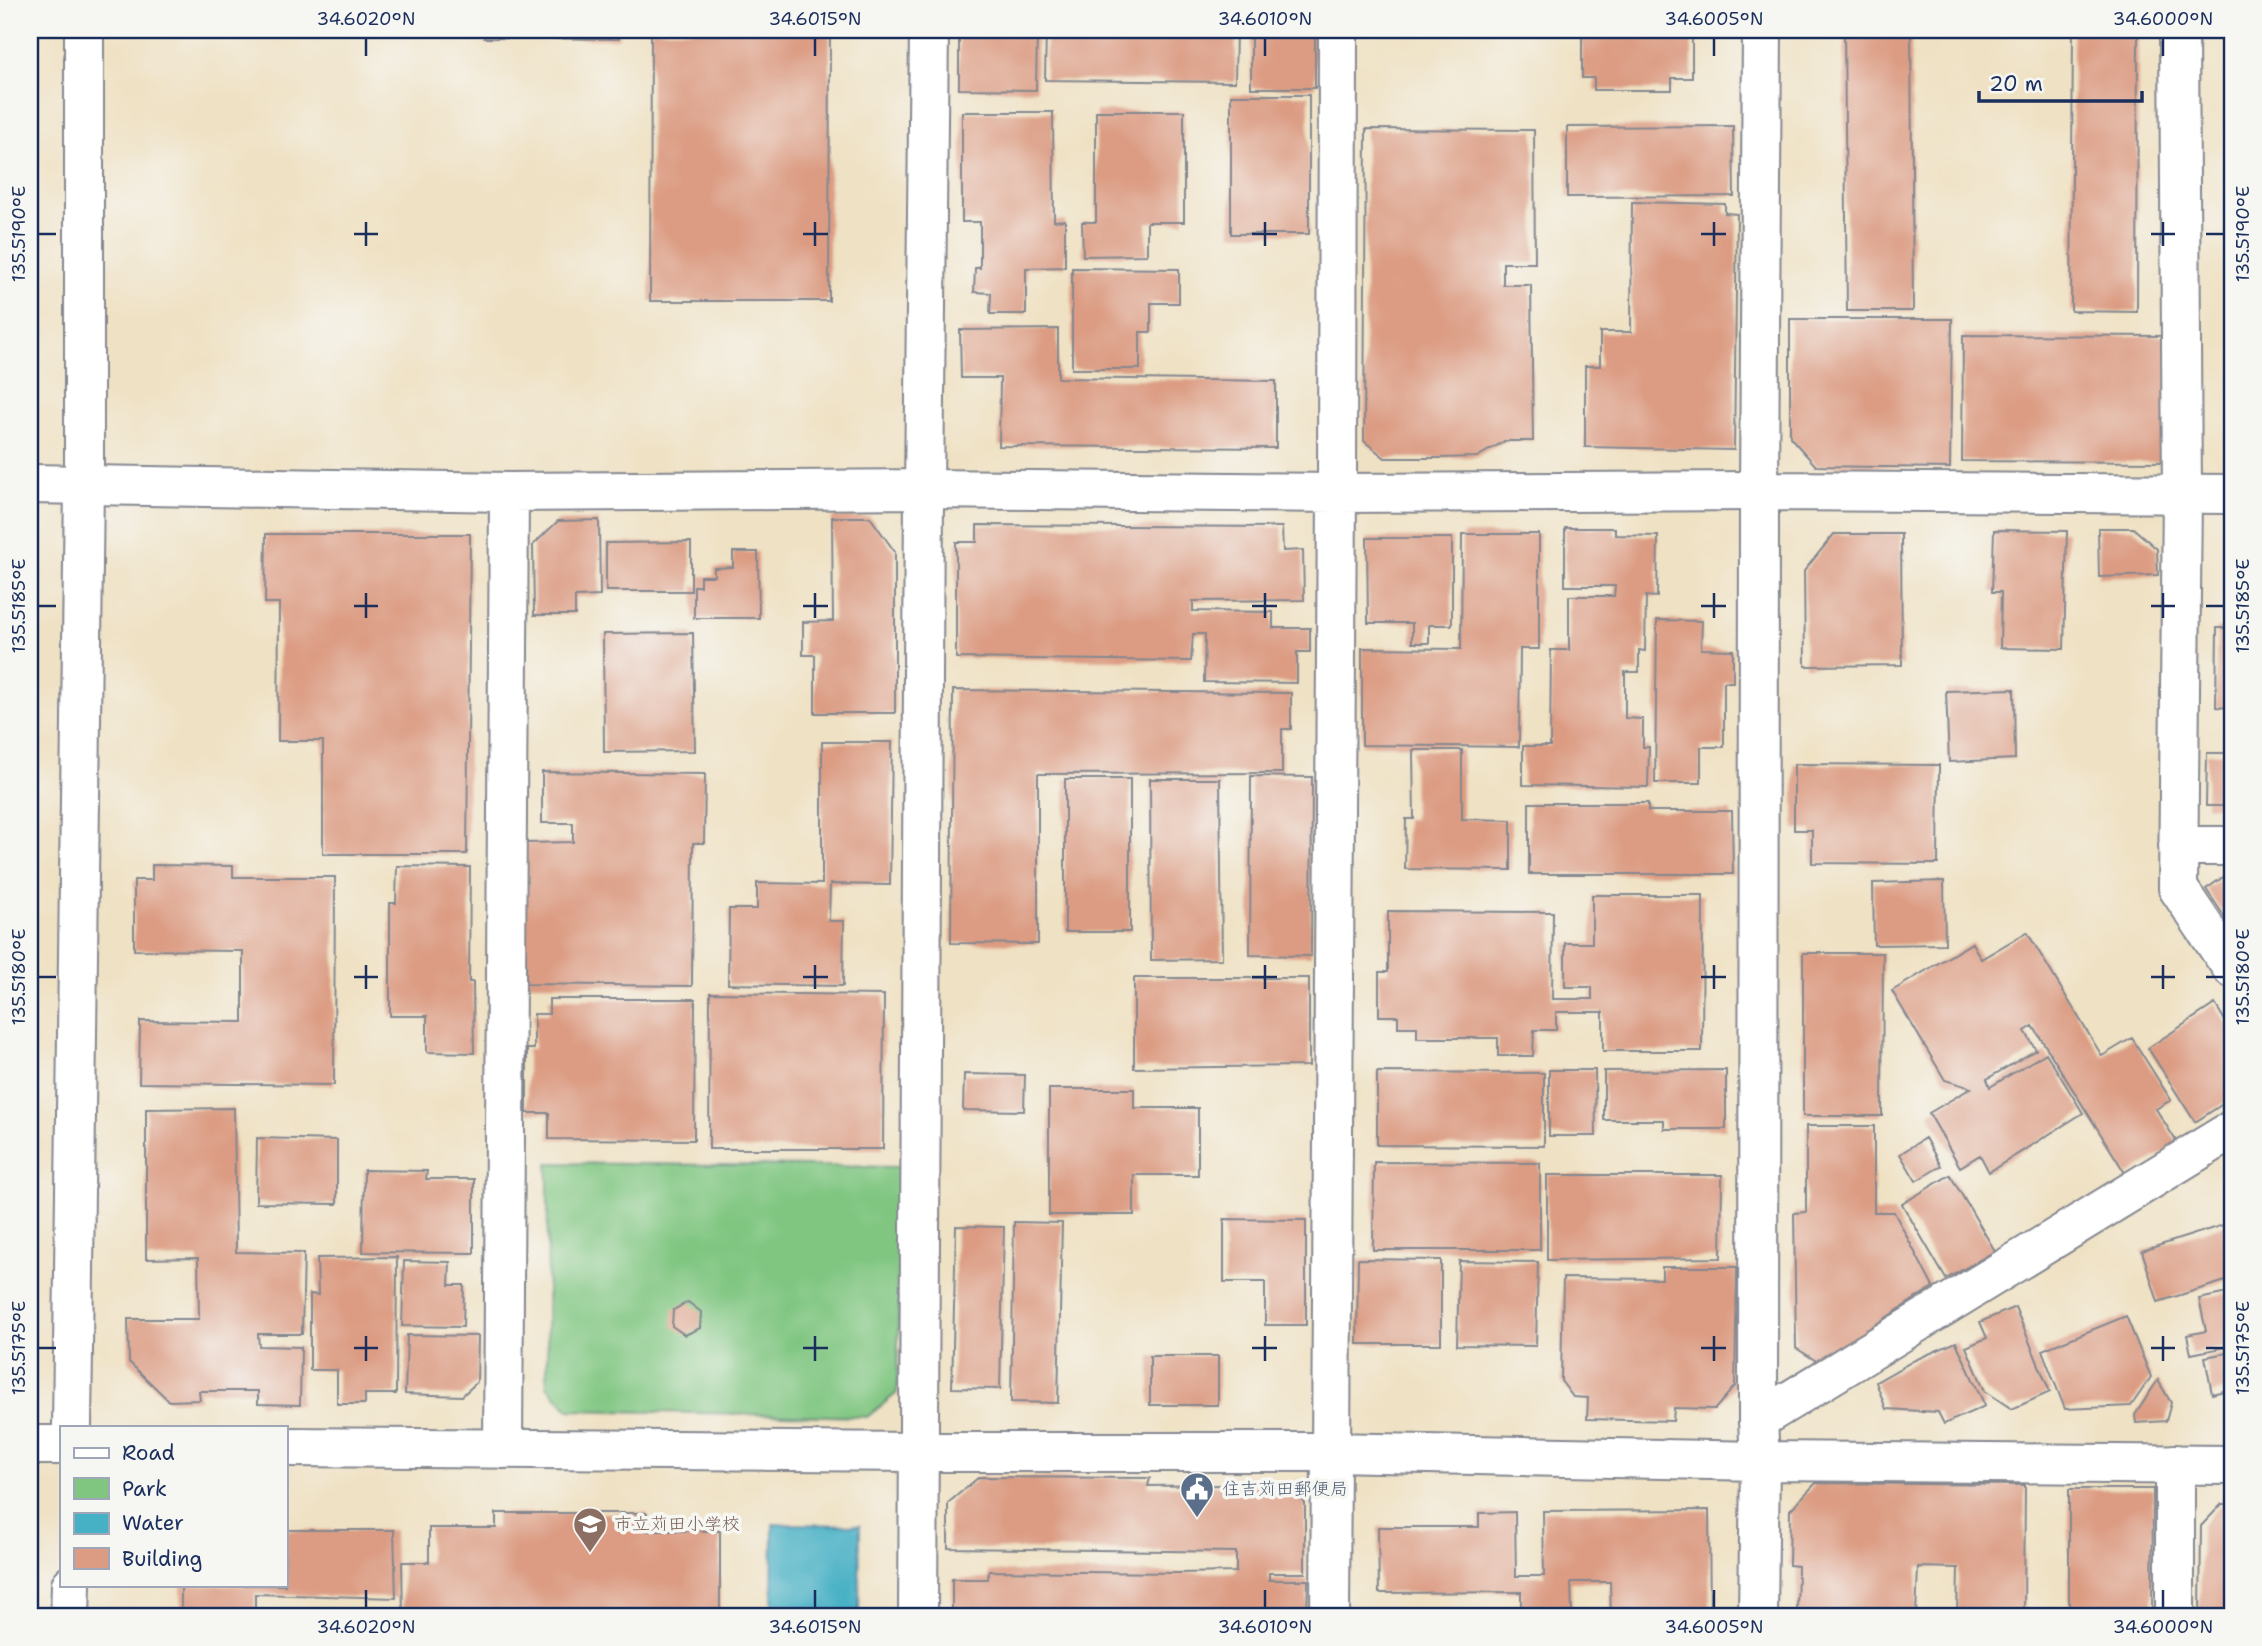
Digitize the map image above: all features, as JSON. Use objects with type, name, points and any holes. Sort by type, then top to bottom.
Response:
[{"type":"street","points":[[72,1426],[84,485],[84,30]]},
{"type":"street","points":[[918,1616],[929,30]]},
{"type":"street","points":[[1330,1616],[1338,30]]},
{"type":"street","points":[[1758,1616],[1762,30]]},
{"type":"street","points":[[2179,30],[2182,494],[2178,888],[2232,968]]},
{"type":"street","points":[[30,484],[509,492],[924,489],[1337,494],[1759,491],[2232,494]]},
{"type":"street","points":[[503,1449],[509,492]]},
{"type":"street","points":[[2178,846],[2232,846]]},
{"type":"street","points":[[1758,1420],[2232,1130]]},
{"type":"street","points":[[30,1445],[60,1445]]},
{"type":"street","points":[[287,1447],[1331,1452],[1760,1461],[2232,1465]]},
{"type":"street","points":[[2175,1464],[2175,1616]]},
{"type":"street","points":[[71,1586],[71,1616]]},
{"type":"green space","points":[[548,1163],[902,1167],[897,1393],[867,1417],[569,1410],[547,1386]]},
{"type":"water","points":[[773,1524],[860,1525],[859,1616],[772,1616]]},
{"type":"building","points":[[484,30],[619,30],[619,39],[484,38]]},
{"type":"building","points":[[651,30],[830,30],[829,301],[650,301]]},
{"type":"building","points":[[959,30],[1037,30],[1036,90],[959,89]]},
{"type":"building","points":[[1046,30],[1236,30],[1235,82],[1045,80]]},
{"type":"building","points":[[1251,30],[1315,30],[1315,88],[1251,88]]},
{"type":"building","points":[[1582,30],[1692,30],[1692,78],[1672,78],[1672,90],[1594,90],[1594,78],[1582,78]]},
{"type":"building","points":[[1844,30],[1911,30],[1913,311],[1847,311]]},
{"type":"building","points":[[2073,30],[2138,30],[2137,312],[2071,311]]},
{"type":"building","points":[[2227,72],[2232,72],[2232,162],[2227,162]]},
{"type":"building","points":[[1231,95],[1309,95],[1309,234],[1231,234]]},
{"type":"building","points":[[1096,111],[1184,111],[1184,222],[1147,222],[1147,255],[1083,256],[1082,222],[1096,222]]},
{"type":"building","points":[[962,112],[1053,112],[1054,221],[1065,220],[1065,267],[1026,268],[1026,314],[990,314],[991,293],[974,292],[975,268],[980,268],[980,222],[962,222]]},
{"type":"building","points":[[1733,126],[1734,196],[1567,197],[1567,127]]},
{"type":"building","points":[[1366,129],[1534,130],[1535,263],[1503,263],[1503,285],[1531,285],[1533,441],[1505,441],[1477,457],[1385,458],[1364,441]]},
{"type":"building","points":[[1632,202],[1725,204],[1725,213],[1737,214],[1734,450],[1585,447],[1585,366],[1600,366],[1600,332],[1631,332]]},
{"type":"building","points":[[1072,268],[1179,269],[1179,303],[1151,303],[1151,332],[1140,332],[1140,369],[1072,369]]},
{"type":"building","points":[[1790,319],[1952,319],[1950,468],[1816,466],[1790,437]]},
{"type":"building","points":[[1058,329],[1058,378],[1276,381],[1276,448],[999,446],[1000,378],[961,378],[960,330]]},
{"type":"building","points":[[1963,335],[2169,336],[2168,462],[1962,461]]},
{"type":"building","points":[[832,517],[870,517],[895,552],[895,713],[815,713],[815,655],[803,655],[803,622],[833,621]]},
{"type":"building","points":[[599,520],[600,596],[575,597],[575,615],[534,615],[533,545],[558,521]]},
{"type":"building","points":[[977,525],[1282,527],[1283,551],[1303,550],[1304,600],[1193,601],[1193,611],[1273,612],[1273,628],[1310,628],[1310,652],[1297,652],[1297,683],[1204,682],[1205,634],[1193,634],[1191,661],[956,658],[956,542],[977,542]]},
{"type":"building","points":[[1565,528],[1615,528],[1615,535],[1658,536],[1657,597],[1646,596],[1645,651],[1639,650],[1639,672],[1625,672],[1625,718],[1643,719],[1643,747],[1649,747],[1648,787],[1523,785],[1523,746],[1550,746],[1551,650],[1569,650],[1569,596],[1614,596],[1615,586],[1565,586]]},
{"type":"building","points":[[2098,528],[2133,528],[2157,549],[2158,575],[2099,577]]},
{"type":"building","points":[[1994,530],[2067,531],[2064,649],[2000,648],[2001,592],[1992,592]]},
{"type":"building","points":[[266,534],[470,534],[467,854],[323,854],[323,741],[278,741],[279,603],[265,603]]},
{"type":"building","points":[[1462,534],[1539,534],[1539,649],[1520,649],[1519,747],[1362,745],[1362,648],[1461,649]]},
{"type":"building","points":[[1834,534],[1901,534],[1902,665],[1805,666],[1804,571]]},
{"type":"building","points":[[1367,538],[1452,538],[1452,625],[1429,625],[1429,643],[1412,643],[1412,623],[1368,623]]},
{"type":"building","points":[[691,542],[691,591],[606,591],[606,543]]},
{"type":"building","points":[[733,552],[758,552],[759,618],[694,618],[694,586],[700,586],[700,576],[714,576],[714,568],[733,567]]},
{"type":"building","points":[[1657,620],[1702,621],[1701,649],[1733,650],[1733,682],[1724,682],[1724,747],[1701,747],[1701,783],[1655,783]]},
{"type":"building","points":[[2217,628],[2232,628],[2232,708],[2216,707]]},
{"type":"building","points":[[693,633],[695,751],[604,752],[603,634]]},
{"type":"building","points":[[2014,689],[2015,759],[1949,762],[1946,691]]},
{"type":"building","points":[[953,690],[1291,693],[1291,729],[1282,729],[1282,773],[1038,774],[1038,944],[951,943]]},
{"type":"building","points":[[822,742],[892,742],[890,885],[830,884],[829,921],[844,921],[843,986],[728,984],[729,909],[757,909],[757,883],[822,884]]},
{"type":"building","points":[[1413,750],[1462,750],[1462,819],[1511,820],[1511,870],[1405,869],[1406,819],[1414,819]]},
{"type":"building","points":[[2207,753],[2232,753],[2232,806],[2206,806]]},
{"type":"building","points":[[1794,764],[1939,765],[1938,864],[1812,863],[1812,830],[1794,830]]},
{"type":"building","points":[[542,772],[705,774],[704,843],[693,843],[692,986],[524,984],[525,843],[573,842],[573,823],[542,823]]},
{"type":"building","points":[[1251,776],[1312,777],[1311,956],[1250,955]]},
{"type":"building","points":[[1065,779],[1130,779],[1130,932],[1065,932]]},
{"type":"building","points":[[1150,779],[1220,779],[1222,959],[1151,960]]},
{"type":"building","points":[[1529,803],[1648,803],[1648,811],[1732,811],[1733,874],[1529,874]]},
{"type":"building","points":[[152,865],[233,866],[233,877],[335,877],[334,1085],[139,1083],[140,1021],[243,1022],[243,951],[134,950],[134,880],[152,880]]},
{"type":"building","points":[[397,866],[470,867],[469,982],[473,982],[474,1053],[427,1052],[427,1016],[390,1016],[390,903],[396,903]]},
{"type":"building","points":[[2232,871],[2232,928],[2206,889]]},
{"type":"building","points":[[1944,881],[1945,944],[1874,945],[1873,883]]},
{"type":"building","points":[[1592,895],[1703,895],[1702,1051],[1603,1051],[1603,1012],[1556,1012],[1556,1030],[1534,1030],[1533,1056],[1498,1056],[1498,1038],[1417,1038],[1417,1027],[1398,1027],[1398,1016],[1379,1016],[1379,972],[1388,972],[1388,911],[1553,912],[1552,999],[1592,999],[1592,987],[1565,987],[1565,943],[1592,943]]},
{"type":"building","points":[[2027,932],[2102,1056],[2132,1038],[2171,1100],[2156,1109],[2178,1144],[2127,1176],[2033,1026],[2025,1031],[2036,1050],[1987,1079],[1990,1087],[2046,1053],[2083,1113],[1989,1172],[1980,1155],[1960,1167],[1929,1113],[1971,1088],[1945,1080],[1892,991],[1972,943],[1981,959]]},
{"type":"building","points":[[1803,953],[1883,953],[1882,1116],[1803,1116]]},
{"type":"building","points":[[1134,978],[1309,978],[1309,1066],[1134,1068]]},
{"type":"building","points":[[710,993],[884,995],[883,1149],[709,1149]]},
{"type":"building","points":[[549,999],[695,999],[694,1140],[549,1139],[549,1113],[527,1113],[527,1049],[534,1049],[534,1014],[549,1014]]},
{"type":"building","points":[[2215,1004],[2232,1032],[2232,1098],[2195,1122],[2148,1048]]},
{"type":"building","points":[[1549,1070],[1595,1070],[1596,1136],[1549,1136]]},
{"type":"building","points":[[1726,1070],[1726,1129],[1664,1129],[1664,1120],[1604,1120],[1604,1071]]},
{"type":"building","points":[[1377,1072],[1544,1073],[1544,1146],[1377,1145]]},
{"type":"building","points":[[964,1074],[1025,1075],[1024,1111],[963,1110]]},
{"type":"building","points":[[1049,1089],[1134,1089],[1134,1108],[1198,1108],[1198,1175],[1134,1175],[1134,1215],[1049,1215]]},
{"type":"building","points":[[234,1108],[236,1252],[304,1253],[302,1334],[258,1334],[259,1346],[301,1347],[300,1405],[258,1404],[258,1391],[199,1391],[200,1400],[169,1401],[129,1362],[128,1319],[199,1319],[198,1258],[146,1259],[146,1109]]},
{"type":"building","points":[[1806,1126],[1874,1126],[1874,1212],[1894,1212],[1933,1287],[1818,1362],[1796,1348],[1794,1213],[1806,1212]]},
{"type":"building","points":[[257,1138],[337,1140],[337,1204],[256,1203]]},
{"type":"building","points":[[1925,1138],[1941,1166],[1916,1181],[1900,1154]]},
{"type":"building","points":[[1374,1162],[1540,1163],[1540,1250],[1373,1250]]},
{"type":"building","points":[[364,1170],[427,1171],[426,1179],[474,1179],[474,1253],[363,1252]]},
{"type":"building","points":[[1547,1175],[1722,1175],[1721,1258],[1547,1260]]},
{"type":"building","points":[[1950,1175],[1995,1251],[1946,1279],[1902,1204]]},
{"type":"building","points":[[1224,1219],[1306,1220],[1306,1325],[1265,1325],[1265,1282],[1224,1282]]},
{"type":"building","points":[[1014,1222],[1062,1223],[1058,1403],[1011,1402]]},
{"type":"building","points":[[2232,1222],[2232,1279],[2158,1302],[2142,1251]]},
{"type":"building","points":[[956,1226],[1004,1227],[1000,1389],[952,1388]]},
{"type":"building","points":[[397,1257],[396,1394],[365,1394],[365,1404],[337,1404],[337,1370],[310,1370],[310,1294],[318,1295],[317,1258]]},
{"type":"building","points":[[1358,1259],[1441,1260],[1441,1344],[1357,1344]]},
{"type":"building","points":[[404,1261],[450,1262],[449,1285],[464,1285],[463,1327],[402,1326]]},
{"type":"building","points":[[1459,1261],[1538,1262],[1536,1346],[1457,1345]]},
{"type":"building","points":[[1662,1267],[1737,1267],[1735,1386],[1715,1409],[1674,1408],[1673,1421],[1587,1419],[1588,1398],[1573,1397],[1561,1381],[1563,1278],[1662,1279]]},
{"type":"building","points":[[2232,1292],[2232,1346],[2191,1354],[2187,1335],[2206,1331],[2199,1299]]},
{"type":"building","points":[[688,1302],[701,1312],[700,1328],[685,1335],[672,1326],[673,1310]]},
{"type":"building","points":[[2015,1307],[2050,1392],[2012,1409],[1985,1391],[1966,1347],[1987,1338],[1980,1322]]},
{"type":"building","points":[[2126,1316],[2151,1377],[2131,1406],[2065,1409],[2042,1350]]},
{"type":"building","points":[[407,1335],[478,1336],[477,1382],[462,1396],[405,1394]]},
{"type":"building","points":[[1956,1342],[1985,1406],[1944,1424],[1938,1412],[1886,1409],[1876,1382],[1915,1360]]},
{"type":"building","points":[[2232,1352],[2231,1403],[2228,1390],[2212,1394],[2205,1357]]},
{"type":"building","points":[[1150,1356],[1218,1356],[1218,1405],[1150,1405]]},
{"type":"building","points":[[2158,1380],[2171,1403],[2166,1421],[2136,1423],[2135,1415]]},
{"type":"building","points":[[979,1477],[1150,1478],[1148,1486],[1289,1484],[1305,1503],[1305,1573],[1269,1573],[1269,1580],[1308,1580],[1307,1616],[952,1616],[952,1579],[988,1579],[989,1571],[1236,1572],[1236,1552],[948,1548],[948,1503]]},
{"type":"building","points":[[1816,1483],[2025,1485],[2024,1616],[1957,1616],[1958,1568],[1918,1567],[1916,1616],[1797,1616],[1798,1566],[1789,1565],[1790,1510]]},
{"type":"building","points":[[2069,1489],[2153,1489],[2152,1616],[2069,1616]]},
{"type":"building","points":[[2222,1504],[2232,1504],[2232,1616],[2200,1616],[2201,1526]]},
{"type":"building","points":[[1709,1510],[1710,1616],[1611,1616],[1610,1582],[1571,1582],[1572,1614],[1521,1614],[1521,1592],[1379,1593],[1378,1527],[1479,1527],[1479,1513],[1515,1512],[1516,1576],[1544,1576],[1543,1511]]},
{"type":"building","points":[[496,1513],[647,1513],[647,1531],[720,1531],[720,1616],[403,1616],[402,1562],[429,1562],[429,1528],[496,1528]]},
{"type":"building","points":[[287,1530],[394,1530],[396,1598],[255,1594],[255,1616],[181,1616],[181,1586],[287,1586]]},
{"type":"place","name":"住吉苅田郵便局","points":[[1197,1519]]},
{"type":"place","name":"市立苅田小学校","points":[[590,1554]]}]
